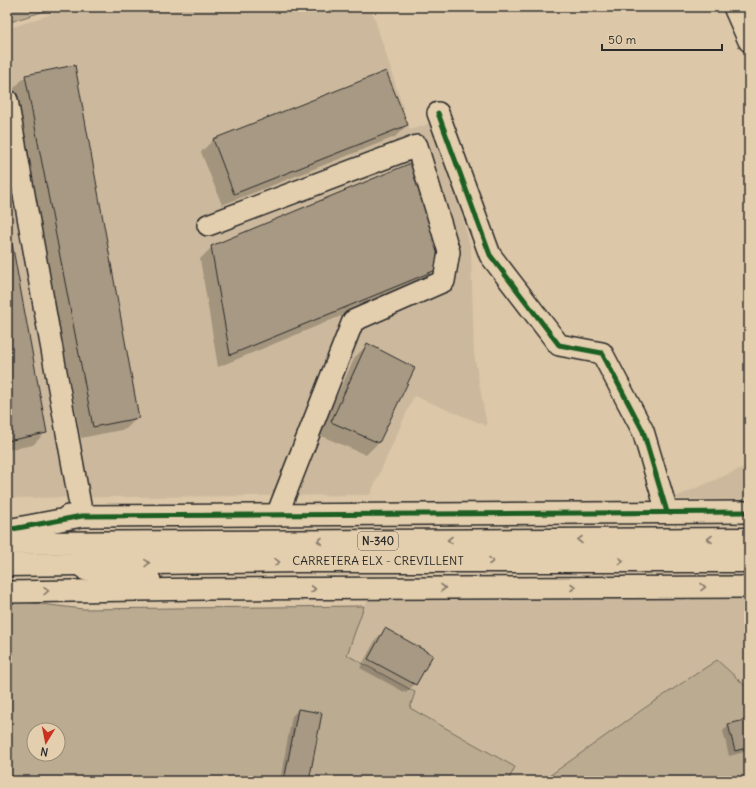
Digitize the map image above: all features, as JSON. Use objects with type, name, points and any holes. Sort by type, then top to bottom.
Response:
[{"type":"highway","name":"CARRETERA ELX - CREVILLENT","points":[[7,543],[749,539]]},
{"type":"highway","name":"CARRETERA ELX - CREVILLENT","points":[[7,565],[299,561],[749,561]]},
{"type":"street","points":[[734,7],[749,41]]},
{"type":"street","points":[[7,100],[82,516]]},
{"type":"street","points":[[438,113],[490,255],[559,345],[602,353],[644,431],[667,512]]},
{"type":"street","points":[[208,225],[417,146],[449,252],[444,281],[353,321],[277,515]]},
{"type":"street","points":[[7,515],[82,516],[749,512]]},
{"type":"street","points":[[7,530],[82,516]]},
{"type":"street","points":[[52,564],[204,589]]},
{"type":"street","points":[[7,592],[204,589],[749,587]]},
{"type":"shaded area","points":[[7,7],[57,7],[7,23]]},
{"type":"shaded area","points":[[72,7],[371,7],[410,130],[437,121],[471,249],[474,354],[487,426],[414,396],[370,495],[7,498],[7,29]]},
{"type":"shaded area","points":[[749,465],[749,500],[671,499]]},
{"type":"shaded area","points":[[749,598],[749,689],[717,660],[646,707],[542,781],[508,781],[515,767],[410,708],[346,655],[364,606],[369,599]]},
{"type":"shaded area","points":[[7,600],[83,609],[364,606],[347,655],[415,692],[410,708],[515,767],[508,781],[7,781]]},
{"type":"shaded area","points":[[717,660],[749,689],[749,781],[542,781],[646,707]]},
{"type":"building","points":[[75,65],[139,418],[93,427],[25,75]]},
{"type":"building","points":[[386,71],[408,125],[234,194],[213,139]]},
{"type":"building","points":[[411,163],[439,252],[436,270],[230,355],[211,246]]},
{"type":"building","points":[[7,216],[47,433],[7,441]]},
{"type":"building","points":[[367,343],[415,368],[379,443],[331,422]]},
{"type":"building","points":[[385,628],[433,655],[416,685],[368,659]]},
{"type":"building","points":[[298,709],[322,713],[309,781],[284,781]]},
{"type":"building","points":[[749,719],[749,747],[735,751],[728,724]]},
{"type":"cycle path","points":[[438,113],[490,255],[559,345],[602,353],[643,431],[667,512]]},
{"type":"cycle path","points":[[7,530],[82,516],[749,512]]}]
